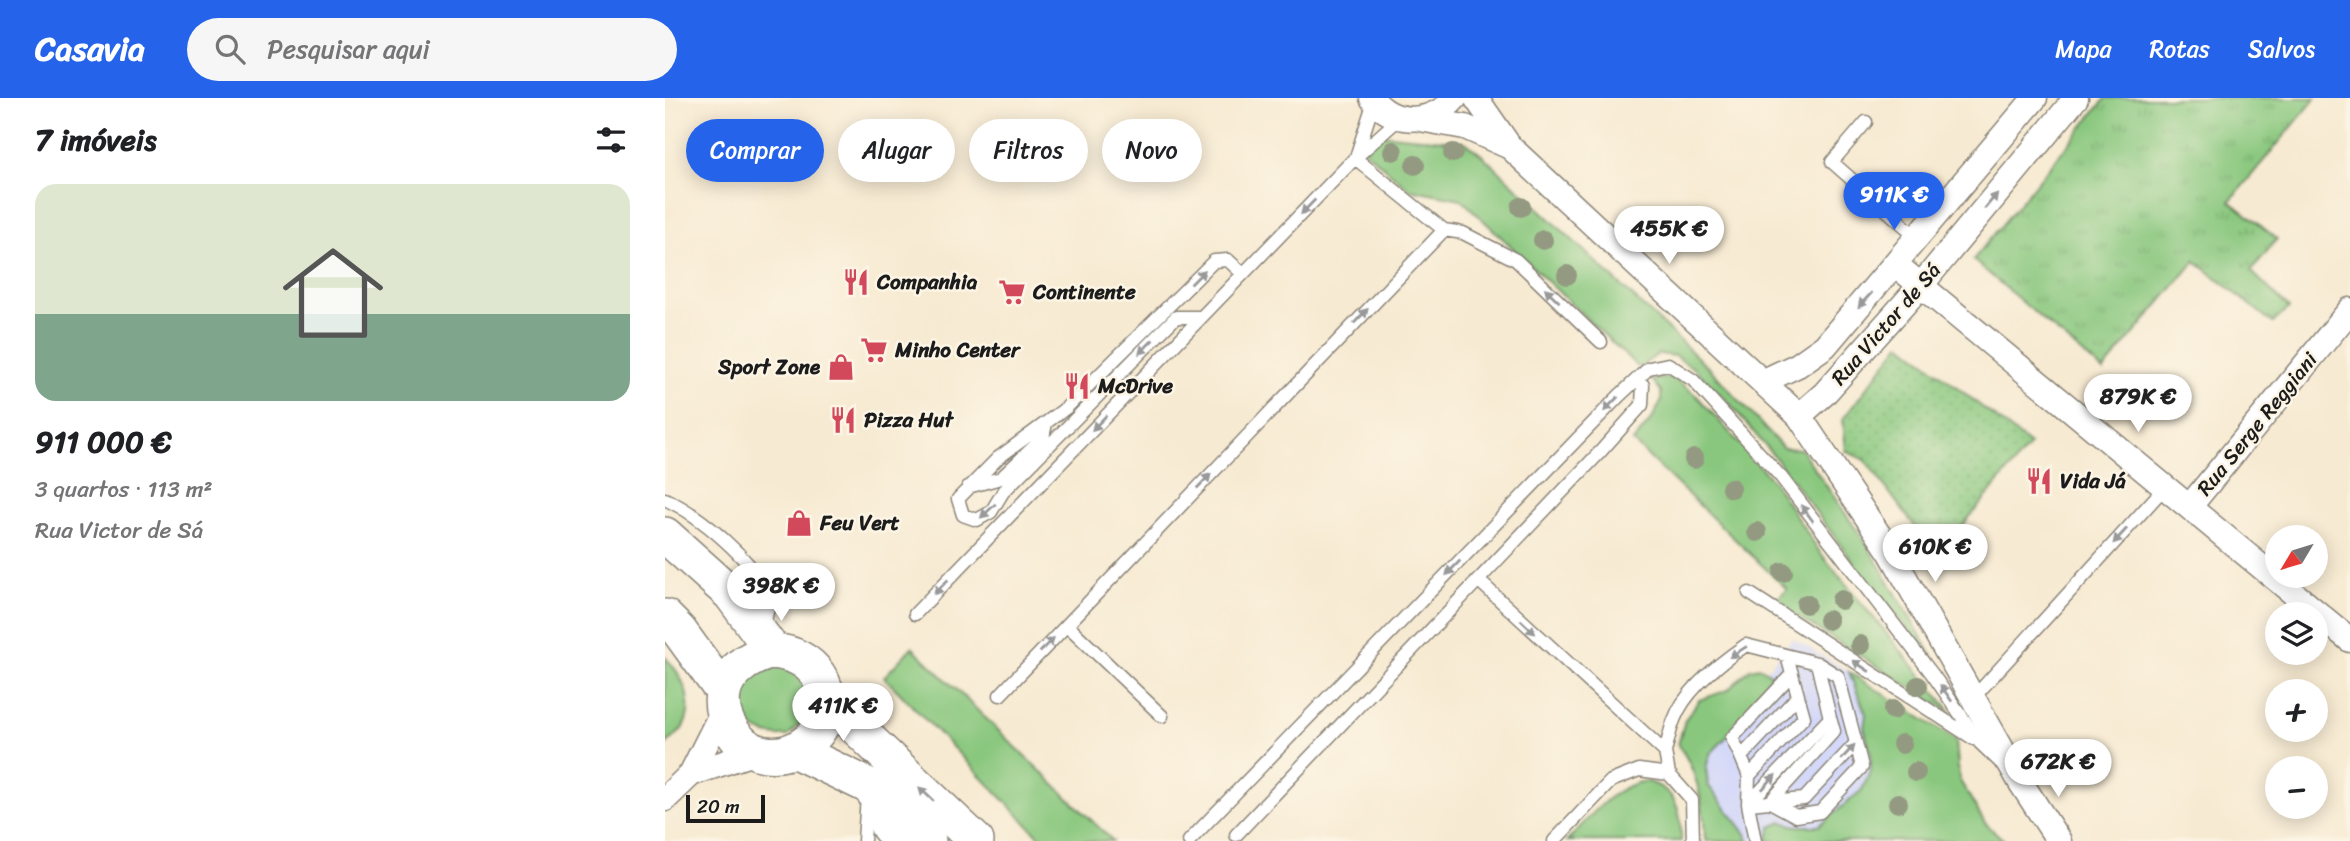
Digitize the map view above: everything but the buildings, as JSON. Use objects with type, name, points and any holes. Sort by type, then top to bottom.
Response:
[{"type":"highway","points":[[876,792],[889,825],[902,841]]},
{"type":"street","points":[[1410,118],[1435,115],[1455,98]]},
{"type":"street","points":[[1476,98],[1510,147],[1729,355],[1763,381],[1798,416],[1891,553],[1975,697],[2021,783],[2059,841]]},
{"type":"street","name":"Rua Victor de Sá","points":[[1763,381],[1798,365],[1825,346],[2035,98]]},
{"type":"street","name":"Rua Victor de Sá","points":[[1798,416],[1824,394],[1922,284],[2076,98]]},
{"type":"street","points":[[1373,100],[1410,118],[1465,127],[1510,147]]},
{"type":"street","points":[[1896,265],[2350,640]]},
{"type":"street","name":"Rua Serge Reggiani","points":[[2190,506],[2350,310]]},
{"type":"street","points":[[665,535],[731,594],[767,643],[812,666],[823,682],[828,700],[821,726],[811,740],[796,751],[775,755],[756,752],[691,774]]},
{"type":"street","points":[[665,617],[722,700],[736,735],[756,752]]},
{"type":"street","points":[[665,799],[691,774],[739,666],[767,643]]},
{"type":"street","points":[[828,700],[976,841]]},
{"type":"street","points":[[796,751],[876,792],[928,841]]},
{"type":"lane","points":[[1355,158],[1373,100]]},
{"type":"lane","points":[[915,614],[1355,158],[1410,118]]},
{"type":"lane","points":[[1866,122],[1832,162],[1918,239]]},
{"type":"lane","points":[[1355,158],[1444,230],[1463,233],[1516,260],[1601,342]]},
{"type":"lane","points":[[1000,695],[1444,230]]},
{"type":"lane","points":[[1201,317],[1176,317],[1003,492],[991,512],[977,520],[963,515],[958,499],[968,487],[998,458],[1066,408],[1214,261],[1229,260],[1243,274]]},
{"type":"lane","points":[[1189,841],[1619,396],[1649,368],[1668,365],[1693,380],[1781,477],[1933,675],[1980,743],[2021,783]]},
{"type":"lane","points":[[1236,835],[1641,405],[1643,385]]},
{"type":"lane","points":[[1975,697],[2166,486]]},
{"type":"lane","points":[[665,499],[692,512],[762,580],[771,597],[767,643]]},
{"type":"lane","points":[[1478,580],[1665,751]]},
{"type":"lane","points":[[1749,593],[1980,743]]},
{"type":"lane","points":[[1067,625],[1161,716]]},
{"type":"lane","points":[[1693,841],[1692,800],[1669,774],[1665,751],[1674,717],[1689,696],[1731,655],[1747,645],[1817,663],[1838,676],[1862,767],[1820,812],[1796,816],[1770,802]]},
{"type":"lane","points":[[1749,776],[1804,717],[1787,656]]},
{"type":"lane","points":[[1770,802],[1834,731],[1817,663]]},
{"type":"lane","points":[[1755,841],[1748,804],[1749,776],[1732,738],[1792,674]]},
{"type":"lane","points":[[1741,757],[1798,696]]},
{"type":"lane","points":[[1748,804],[1830,718]]},
{"type":"lane","points":[[1748,804],[1804,799],[1856,743]]},
{"type":"lane","points":[[1554,841],[1611,781],[1639,770],[1669,774]]},
{"type":"lane","points":[[864,841],[876,792]]},
{"type":"shaded area","points":[[1793,638],[1849,672],[1866,715],[1864,728],[1871,754],[1871,770],[1862,790],[1819,826],[1797,826],[1782,822],[1766,837],[1766,841],[1748,841],[1746,834],[1708,785],[1706,768],[1710,754],[1772,690],[1772,675],[1767,670]]},
{"type":"green space","points":[[2106,98],[2316,98],[2230,201],[2277,239],[2251,271],[2289,308],[2273,323],[2195,261],[2103,371],[1973,260]]},
{"type":"green space","points":[[1379,134],[1465,142],[1711,370],[1783,448],[1801,449],[1867,545],[1938,665],[1863,575],[1778,461],[1730,404],[1696,370],[1675,356],[1658,354],[1639,368],[1461,199],[1409,189],[1355,142]]},
{"type":"green space","points":[[1901,343],[2030,445],[1937,556],[1865,460],[1846,451],[1843,419]]},
{"type":"green space","points":[[1673,377],[1697,396],[1773,481],[1821,554],[1952,713],[1774,602],[1787,589],[1633,442],[1652,419],[1661,402],[1661,391],[1652,380]]},
{"type":"green space","points":[[912,647],[1113,841],[1044,841],[884,677]]},
{"type":"green space","points":[[665,657],[682,681],[688,710],[682,729],[665,745]]},
{"type":"green space","points":[[782,665],[810,686],[812,712],[788,736],[774,736],[753,728],[746,721],[741,702],[750,677]]},
{"type":"green space","points":[[1760,667],[1772,675],[1775,683],[1772,690],[1710,754],[1706,768],[1708,785],[1746,834],[1748,841],[1705,841],[1696,778],[1678,745],[1685,720],[1699,700],[1728,690],[1750,669]]},
{"type":"green space","points":[[1849,672],[1956,740],[1959,779],[1985,823],[2005,841],[1767,841],[1771,827],[1782,822],[1797,826],[1819,826],[1862,790],[1871,770],[1871,754],[1864,728],[1866,714]]},
{"type":"green space","points":[[1646,781],[1671,796],[1679,811],[1681,841],[1567,841],[1612,796]]},
{"type":"place","name":"Companhia","points":[[856,282]]},
{"type":"place","name":"Continente","points":[[1012,292]]},
{"type":"place","name":"Minho Center","points":[[874,350]]},
{"type":"place","name":"Sport Zone","points":[[841,367]]},
{"type":"place","name":"McDrive","points":[[1077,386]]},
{"type":"place","name":"Pizza Hut","points":[[843,420]]},
{"type":"place","name":"Vida Já","points":[[2039,481]]},
{"type":"place","name":"Feu Vert","points":[[799,523]]}]
